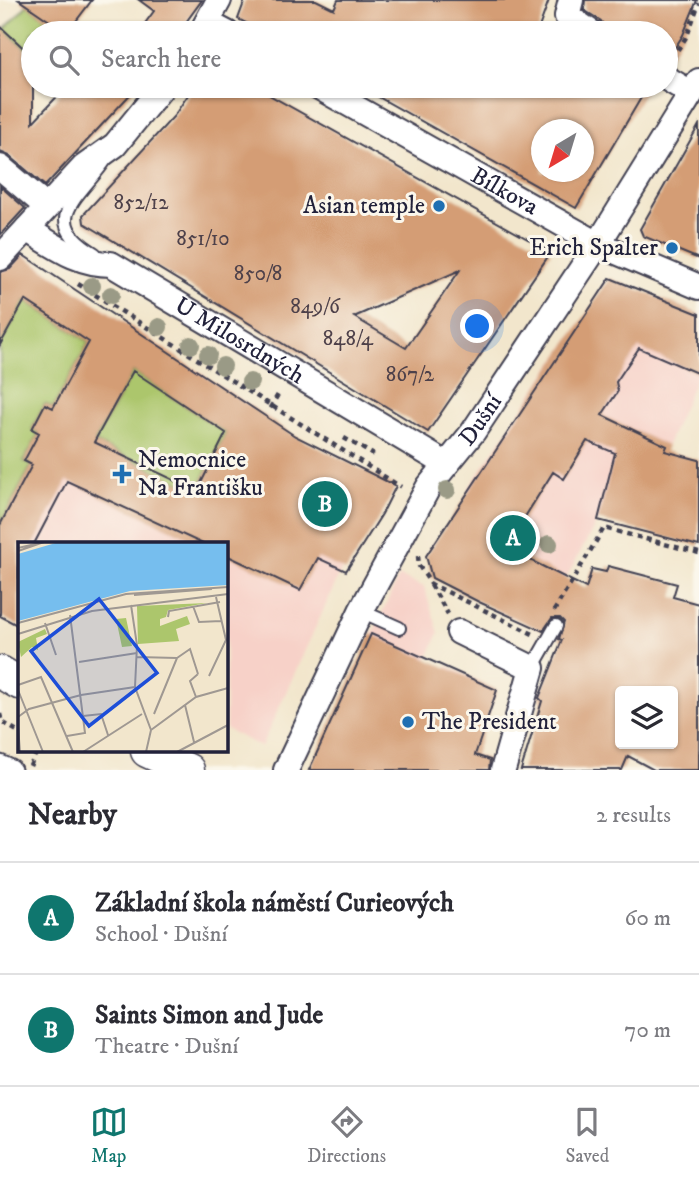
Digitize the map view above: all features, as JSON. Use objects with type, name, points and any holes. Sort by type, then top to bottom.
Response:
[{"type":"street","points":[[214,21],[219,0]]},
{"type":"street","points":[[571,0],[567,16],[574,21]]},
{"type":"street","points":[[678,78],[695,87]]},
{"type":"street","name":"Dušní","points":[[286,770],[373,586],[429,486],[473,432],[598,244],[695,87]]},
{"type":"street","points":[[0,258],[84,167],[115,145],[153,98]]},
{"type":"street","name":"Bílkova","points":[[338,98],[598,244],[699,287]]},
{"type":"street","points":[[0,167],[46,206]]},
{"type":"street","name":"U Milosrdných","points":[[27,229],[74,258],[90,264],[111,264],[446,464]]},
{"type":"street","points":[[460,632],[532,668],[503,770]]},
{"type":"street","points":[[0,672],[18,682]]},
{"type":"street","points":[[149,752],[188,770]]},
{"type":"street","points":[[0,765],[11,770]]},
{"type":"lane","points":[[111,264],[70,237],[65,227],[65,214],[115,145]]},
{"type":"lane","points":[[361,611],[399,628]]},
{"type":"lane","points":[[532,668],[554,620]]},
{"type":"path","points":[[678,51],[687,36],[699,3]]},
{"type":"path","points":[[71,279],[270,408],[402,486],[395,498]]},
{"type":"path","points":[[270,408],[279,393]]},
{"type":"path","points":[[344,438],[374,456]]},
{"type":"path","points":[[352,458],[359,446]]},
{"type":"path","points":[[554,620],[604,528],[699,553]]},
{"type":"path","points":[[417,551],[419,566],[460,632]]},
{"type":"path","points":[[431,584],[539,637]]},
{"type":"path","points":[[0,714],[2,722],[18,731]]},
{"type":"path","points":[[28,770],[37,752]]},
{"type":"shaded area","name":"Nemocnice Na Františku","points":[[19,252],[272,420],[229,507],[342,569],[261,747],[228,730],[228,542],[18,542],[18,624],[0,616],[0,271]]},
{"type":"shaded area","points":[[609,280],[699,314],[699,370],[657,469],[616,454],[598,520],[538,629],[493,609],[468,489]]},
{"type":"shaded area","name":"The President","points":[[399,576],[424,587],[439,633],[427,660],[446,669],[448,666],[497,690],[475,754],[484,758],[480,770],[310,770]]},
{"type":"green space","points":[[27,5],[50,21],[21,21],[21,45],[4,30]]},
{"type":"green space","points":[[25,300],[89,342],[53,408],[45,404],[32,429],[39,433],[24,461],[32,465],[0,525],[0,345]]},
{"type":"green space","points":[[133,371],[226,433],[197,491],[94,442]]},
{"type":"building","points":[[19,0],[92,0],[76,21],[50,21]]},
{"type":"building","points":[[139,0],[202,0],[187,21],[147,21],[154,11]]},
{"type":"building","points":[[245,0],[316,0],[334,9],[338,0],[549,0],[541,21],[238,19]]},
{"type":"building","points":[[585,0],[697,0],[678,43],[678,21],[601,21],[584,10]]},
{"type":"building","points":[[0,26],[21,46],[21,98],[33,98],[33,122],[56,98],[127,98],[45,186],[10,156],[0,152]]},
{"type":"building","points":[[186,98],[275,98],[551,252],[428,432],[84,223],[83,215],[174,116]],"holes":[[[460,270],[406,348],[354,317]]]},
{"type":"building","points":[[380,98],[641,98],[594,177],[594,119],[531,119],[531,182],[591,182],[576,208]]},
{"type":"building","points":[[699,125],[699,259],[643,236],[640,229]]},
{"type":"building","points":[[0,186],[25,208],[0,235]]},
{"type":"building","name":"Nemocnice Na Františku","points":[[23,255],[295,436],[396,486],[382,514],[346,571],[318,558],[300,590],[228,556],[228,542],[199,542],[67,481],[35,542],[18,542],[18,625],[0,616],[0,525],[32,465],[24,461],[39,433],[32,429],[45,404],[53,408],[89,342],[25,300],[0,345],[0,272],[10,269]],"holes":[[[133,371],[226,433],[197,491],[94,442]]]},
{"type":"building","points":[[610,278],[699,314],[699,374],[639,348],[616,382],[618,391],[602,415],[667,446],[665,451],[699,460],[699,546],[598,520],[615,453],[587,441],[564,479],[553,472],[513,536],[518,554],[586,588],[592,569],[606,572],[608,566],[677,584],[673,597],[699,604],[699,770],[654,770],[628,756],[622,770],[521,770],[542,701],[539,698],[562,640],[559,639],[564,622],[560,618],[552,618],[543,631],[432,578],[426,556]]},
{"type":"building","name":"The President","points":[[371,634],[497,690],[475,755],[490,760],[489,770],[309,770]]},
{"type":"place","name":"Asian temple","points":[[439,206]]},
{"type":"place","name":"Erich Spalter","points":[[672,248]]},
{"type":"place","name":"Nemocnice Na Františku","points":[[122,474]]},
{"type":"place","name":"Saints Simon and Jude","points":[[325,504]]},
{"type":"place","name":"Základní škola náměstí Curieových","points":[[513,538]]},
{"type":"place","name":"The President","points":[[408,722]]}]
